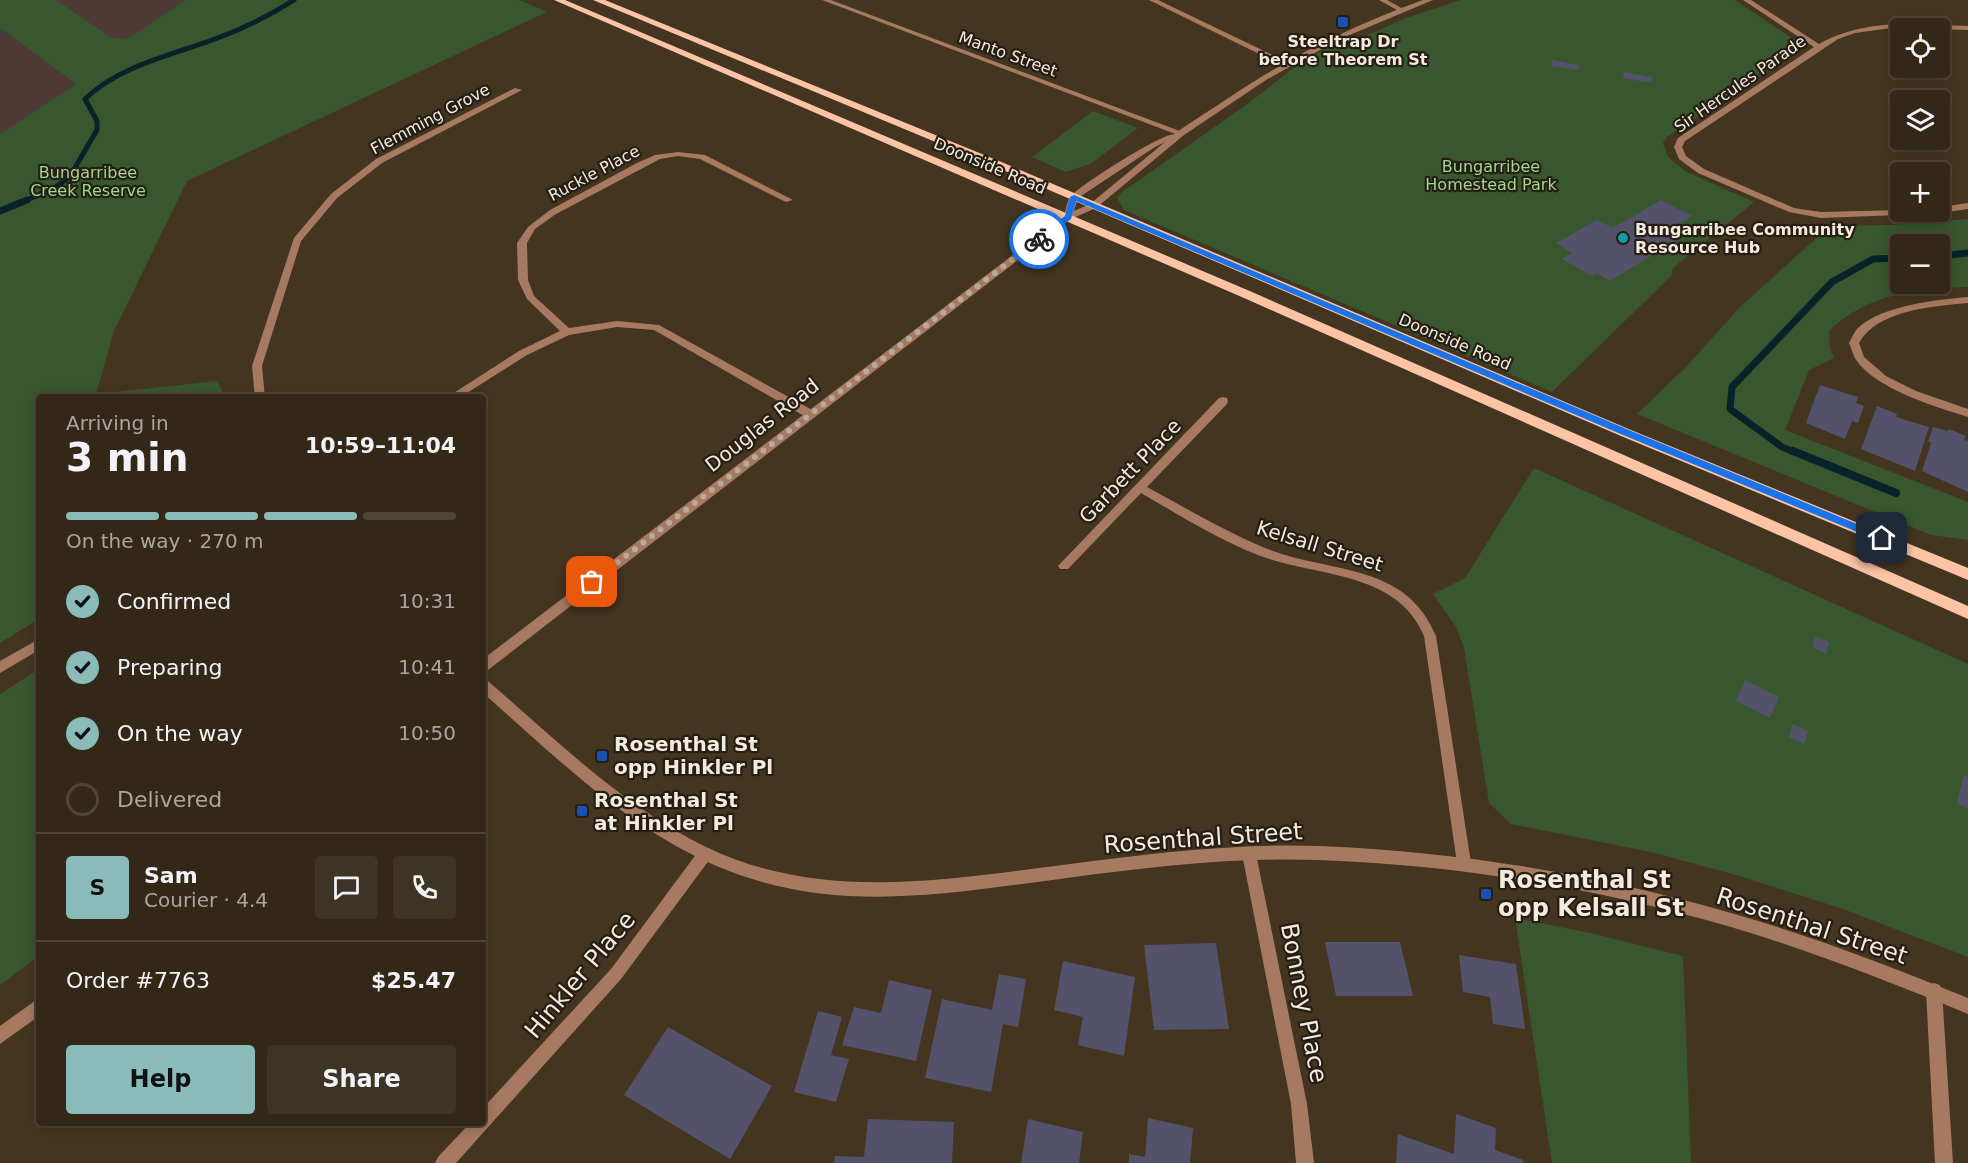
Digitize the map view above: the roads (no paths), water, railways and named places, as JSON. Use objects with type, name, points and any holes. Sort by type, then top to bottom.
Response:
[{"type":"main road","name":"Doonside Road","points":[[558,0],[1068,217],[1968,613]]},
{"type":"main road","name":"Doonside Road","points":[[597,0],[995,163],[1626,433],[1968,574]]},
{"type":"street","name":"Manto Street","points":[[825,0],[1181,133]]},
{"type":"street","points":[[1152,0],[1287,64]]},
{"type":"street","points":[[1382,0],[1401,10]]},
{"type":"street","points":[[1068,217],[1074,197],[1152,145],[1181,133],[1287,64],[1337,37],[1430,0]]},
{"type":"street","name":"Sir Hercules Parade","points":[[1746,0],[1818,47],[1682,140],[1678,147],[1679,153],[1687,162],[1701,171],[1792,210],[1821,215],[1890,213]]},
{"type":"street","points":[[1818,47],[1835,37],[1863,29],[1968,28]]},
{"type":"street","name":"Flemming Grove","points":[[260,394],[257,366],[297,240],[334,196],[379,161],[518,90]]},
{"type":"street","name":"Douglas Road","points":[[486,664],[1068,217],[1093,206],[1181,133]]},
{"type":"street","name":"Ruckle Place","points":[[567,332],[530,297],[523,280],[522,243],[532,227],[553,212],[640,165],[658,157],[678,154],[702,157],[789,200]]},
{"type":"street","points":[[1950,209],[1968,206]]},
{"type":"street","points":[[1968,300],[1922,305],[1889,314],[1860,331],[1853,345],[1856,353],[1867,366],[1884,379],[1968,413]]},
{"type":"street","points":[[457,394],[524,352],[567,332],[617,324],[656,327],[810,414]]},
{"type":"street","name":"Garbett Place","points":[[1064,567],[1223,401]]},
{"type":"street","name":"Kelsall Street","points":[[1139,487],[1260,551],[1303,566],[1379,583],[1407,601],[1418,612],[1430,636],[1464,863]]},
{"type":"street","points":[[0,668],[36,646]]},
{"type":"street","name":"Rosenthal Street","points":[[486,688],[621,804],[659,830],[705,854],[737,867],[812,885],[909,891],[1163,859],[1249,854],[1318,853],[1464,863],[1576,882],[1698,912],[1841,956],[1968,1006]]},
{"type":"street","name":"Hinkler Place","points":[[486,1118],[616,974],[705,854]]},
{"type":"street","name":"Bonney Place","points":[[1249,854],[1299,1104],[1305,1163]]},
{"type":"street","points":[[1934,991],[1944,1163]]},
{"type":"street","points":[[0,1036],[36,1008]]},
{"type":"street","name":"Hinkler Place","points":[[444,1163],[478,1126]]},
{"type":"waterway","points":[[24,201],[49,191],[69,178],[97,130],[97,121],[85,99],[99,88],[130,70],[246,26],[294,0]]},
{"type":"waterway","points":[[0,211],[27,200]]},
{"type":"waterway","points":[[1950,255],[1968,253]]},
{"type":"waterway","points":[[1797,453],[1782,447],[1730,409],[1732,387],[1832,282],[1873,259],[1890,258]]},
{"type":"waterway","points":[[1793,451],[1896,493]]},
{"type":"place","name":"Steeltrap Dr before Theorem St","points":[[1343,22]]},
{"type":"place","name":"Bungarribee Community Resource Hub","points":[[1623,238]]},
{"type":"place","name":"Rosenthal St opp Hinkler Pl","points":[[602,756]]},
{"type":"place","name":"Rosenthal St at Hinkler Pl","points":[[582,811]]},
{"type":"place","name":"Rosenthal St opp Kelsall St","points":[[1486,894]]},
{"type":"park label","name":"Bungarribee Homestead Park","points":[[1491,175]]},
{"type":"park label","name":"Bungarribee Creek Reserve","points":[[88,181]]}]
